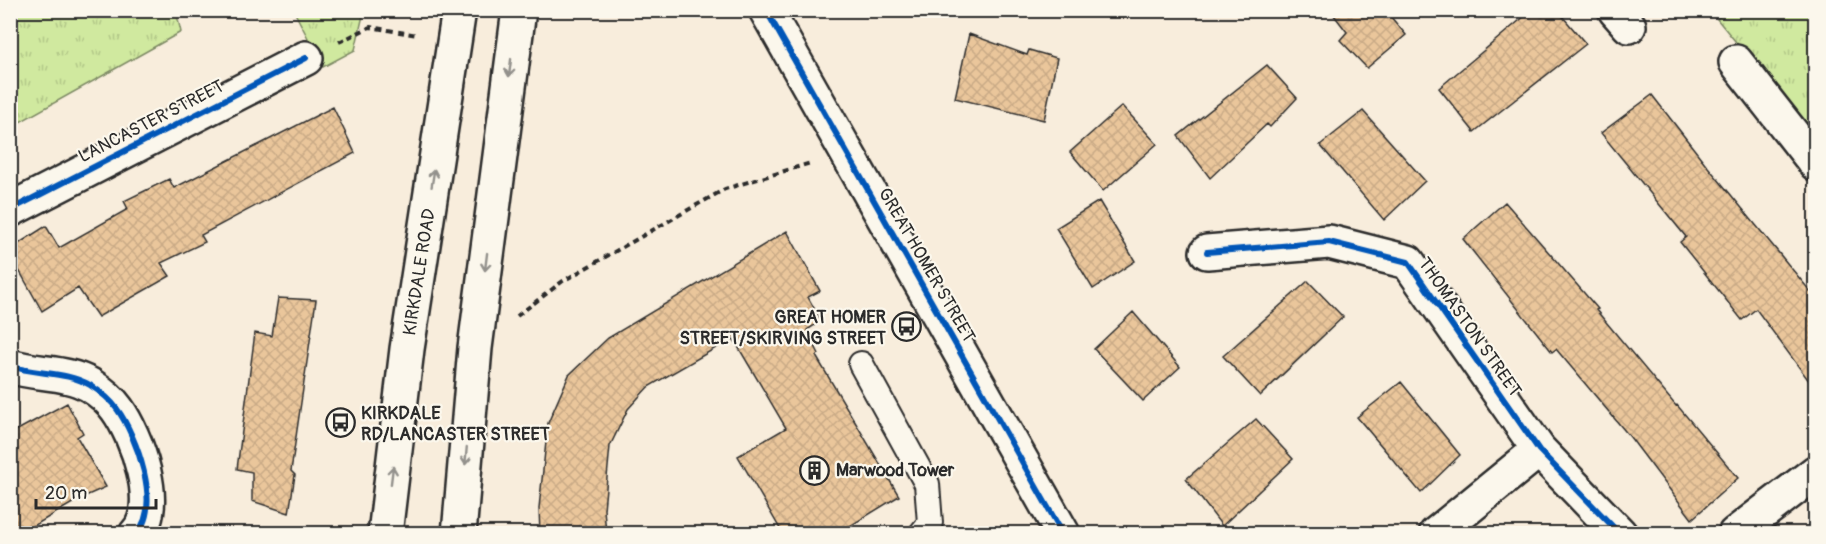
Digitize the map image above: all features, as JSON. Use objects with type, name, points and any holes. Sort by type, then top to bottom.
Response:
[{"type":"main road","points":[[459,534],[476,348],[519,10]]},
{"type":"main road","name":"GREAT HOMER STREET","points":[[766,10],[1063,534]]},
{"type":"main road","name":"KIRKDALE ROAD","points":[[386,534],[407,349],[457,26]]},
{"type":"main road","name":"LANCASTER STREET","points":[[10,210],[306,58]]},
{"type":"main road","points":[[1736,62],[1815,164]]},
{"type":"main road","name":"THOMASTON STREET","points":[[1207,252],[1329,242],[1408,262],[1539,450],[1620,534]]},
{"type":"main road","points":[[10,366],[22,370],[73,377],[104,394],[118,410],[135,444],[147,487],[147,513],[136,534]]},
{"type":"main road","points":[[1436,534],[1539,450]]},
{"type":"main road","points":[[1735,534],[1815,472]]},
{"type":"lane","points":[[861,364],[927,484],[930,523],[921,534]]},
{"type":"path","points":[[306,58],[370,27],[457,26]]},
{"type":"path","points":[[476,348],[563,281],[725,189],[846,152]]},
{"type":"green space","points":[[11,10],[176,11],[181,32],[11,127]]},
{"type":"green space","points":[[294,11],[364,11],[355,50],[323,67]]},
{"type":"green space","points":[[1727,11],[1815,11],[1815,138],[1717,19]]},
{"type":"building","points":[[1330,10],[1385,10],[1406,35],[1367,68],[1340,40],[1347,32]]},
{"type":"building","points":[[1532,10],[1557,10],[1586,44],[1474,132],[1439,88]]},
{"type":"building","points":[[969,34],[1027,55],[1029,50],[1057,58],[1044,120],[955,98]]},
{"type":"building","points":[[1267,65],[1297,98],[1270,127],[1267,124],[1210,178],[1178,136]]},
{"type":"building","points":[[1652,95],[1815,297],[1815,389],[1756,309],[1742,320],[1680,242],[1686,237],[1601,133]]},
{"type":"building","points":[[1122,106],[1157,144],[1103,191],[1070,152]]},
{"type":"building","points":[[333,107],[355,153],[201,235],[205,242],[161,263],[170,276],[98,317],[78,288],[42,311],[10,254],[10,249],[46,226],[59,248],[128,209],[124,201],[169,179],[174,188]]},
{"type":"building","points":[[1363,111],[1425,181],[1384,220],[1320,145]]},
{"type":"building","points":[[1099,201],[1135,261],[1093,289],[1056,228]]},
{"type":"building","points":[[1505,202],[1598,309],[1596,310],[1738,478],[1692,519],[1630,437],[1556,349],[1552,352],[1463,239]]},
{"type":"building","points":[[787,231],[820,291],[808,297],[821,321],[807,330],[819,354],[816,356],[899,496],[837,534],[783,534],[738,456],[786,428],[733,338],[648,387],[628,409],[610,446],[604,509],[606,534],[540,534],[539,508],[548,423],[569,375],[608,338]]},
{"type":"building","points":[[1308,281],[1343,317],[1260,396],[1223,356]]},
{"type":"building","points":[[278,298],[316,300],[291,471],[295,475],[289,513],[252,501],[252,472],[237,469],[255,333],[272,336]]},
{"type":"building","points":[[1133,312],[1180,367],[1143,401],[1094,349]]},
{"type":"building","points":[[1401,382],[1460,455],[1421,493],[1357,417]]},
{"type":"building","points":[[67,403],[83,433],[77,437],[106,487],[81,498],[20,534],[10,534],[10,434]]},
{"type":"building","points":[[1256,419],[1293,459],[1222,526],[1186,479]]},
{"type":"cycle path","points":[[766,10],[1063,534]]},
{"type":"cycle path","points":[[10,210],[306,58]]},
{"type":"cycle path","points":[[1207,252],[1329,242],[1408,262],[1539,450],[1620,534]]},
{"type":"cycle path","points":[[10,366],[71,377],[81,381],[102,393],[117,409],[132,436],[144,471],[147,489],[144,522],[136,534]]},
{"type":"place","name":"GREAT HOMER STREET/SKIRVING STREET","points":[[907,327]]},
{"type":"place","name":"KIRKDALE RD/LANCASTER STREET","points":[[340,423]]},
{"type":"place","name":"Marwood Tower","points":[[815,470]]}]
